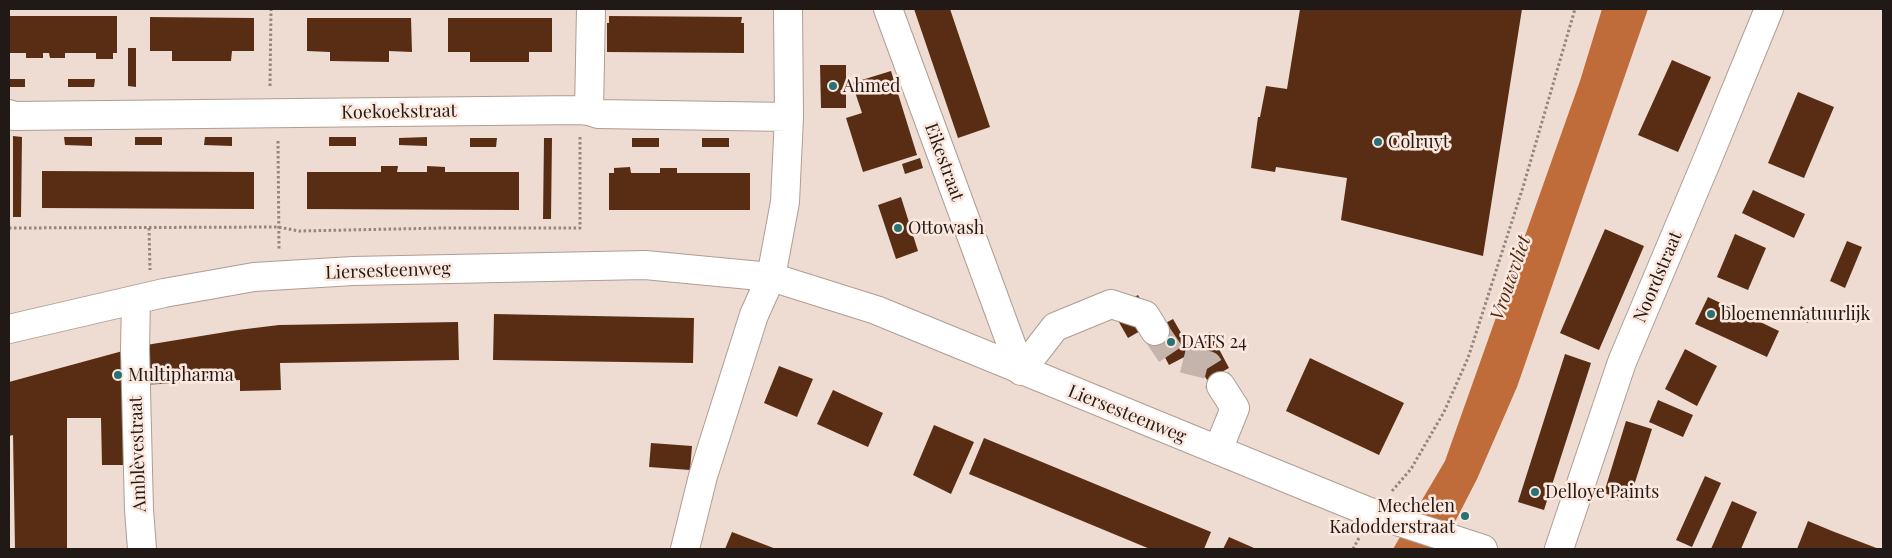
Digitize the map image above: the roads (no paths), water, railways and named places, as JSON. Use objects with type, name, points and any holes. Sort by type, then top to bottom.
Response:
[{"type":"street","points":[[584,111],[592,9]]},
{"type":"street","points":[[685,549],[706,466],[754,315],[772,277],[785,202],[790,117],[788,9]]},
{"type":"street","name":"Eikestraat","points":[[888,9],[1021,371]]},
{"type":"street","name":"Noordstraat","points":[[1559,549],[1622,362],[1708,158],[1768,9]]},
{"type":"street","name":"Koekoekstraat","points":[[9,114],[24,116],[584,111],[598,114],[790,117]]},
{"type":"street","name":"Liersesteenweg","points":[[9,329],[143,298],[254,277],[353,271],[645,265],[772,277],[876,310],[1021,371],[1381,515],[1478,548]]},
{"type":"street","name":"Amblèvestraat","points":[[142,549],[139,510],[135,358],[143,298]]},
{"type":"street","points":[[1021,371],[1055,327],[1111,304],[1145,315],[1155,331]]},
{"type":"street","points":[[1218,450],[1236,408],[1221,386]]},
{"type":"water","name":"Vrouwvliet","points":[[1602,9],[1648,9],[1517,387],[1477,479],[1441,549],[1393,549],[1445,461],[1580,81]]},
{"type":"tunnel","points":[[1155,331],[1172,356],[1208,365],[1221,386]]},
{"type":"place","name":"Ahmed","points":[[833,86]]},
{"type":"place","name":"Colruyt","points":[[1378,142]]},
{"type":"place","name":"Ottowash","points":[[898,228]]},
{"type":"place","name":"bloemennatuurlijk","points":[[1711,314]]},
{"type":"place","name":"DATS 24","points":[[1171,342]]},
{"type":"place","name":"Multipharma","points":[[118,375]]},
{"type":"place","name":"Delloye Paints","points":[[1535,492]]},
{"type":"place","name":"Mechelen Kadodderstraat","points":[[1465,516]]}]
